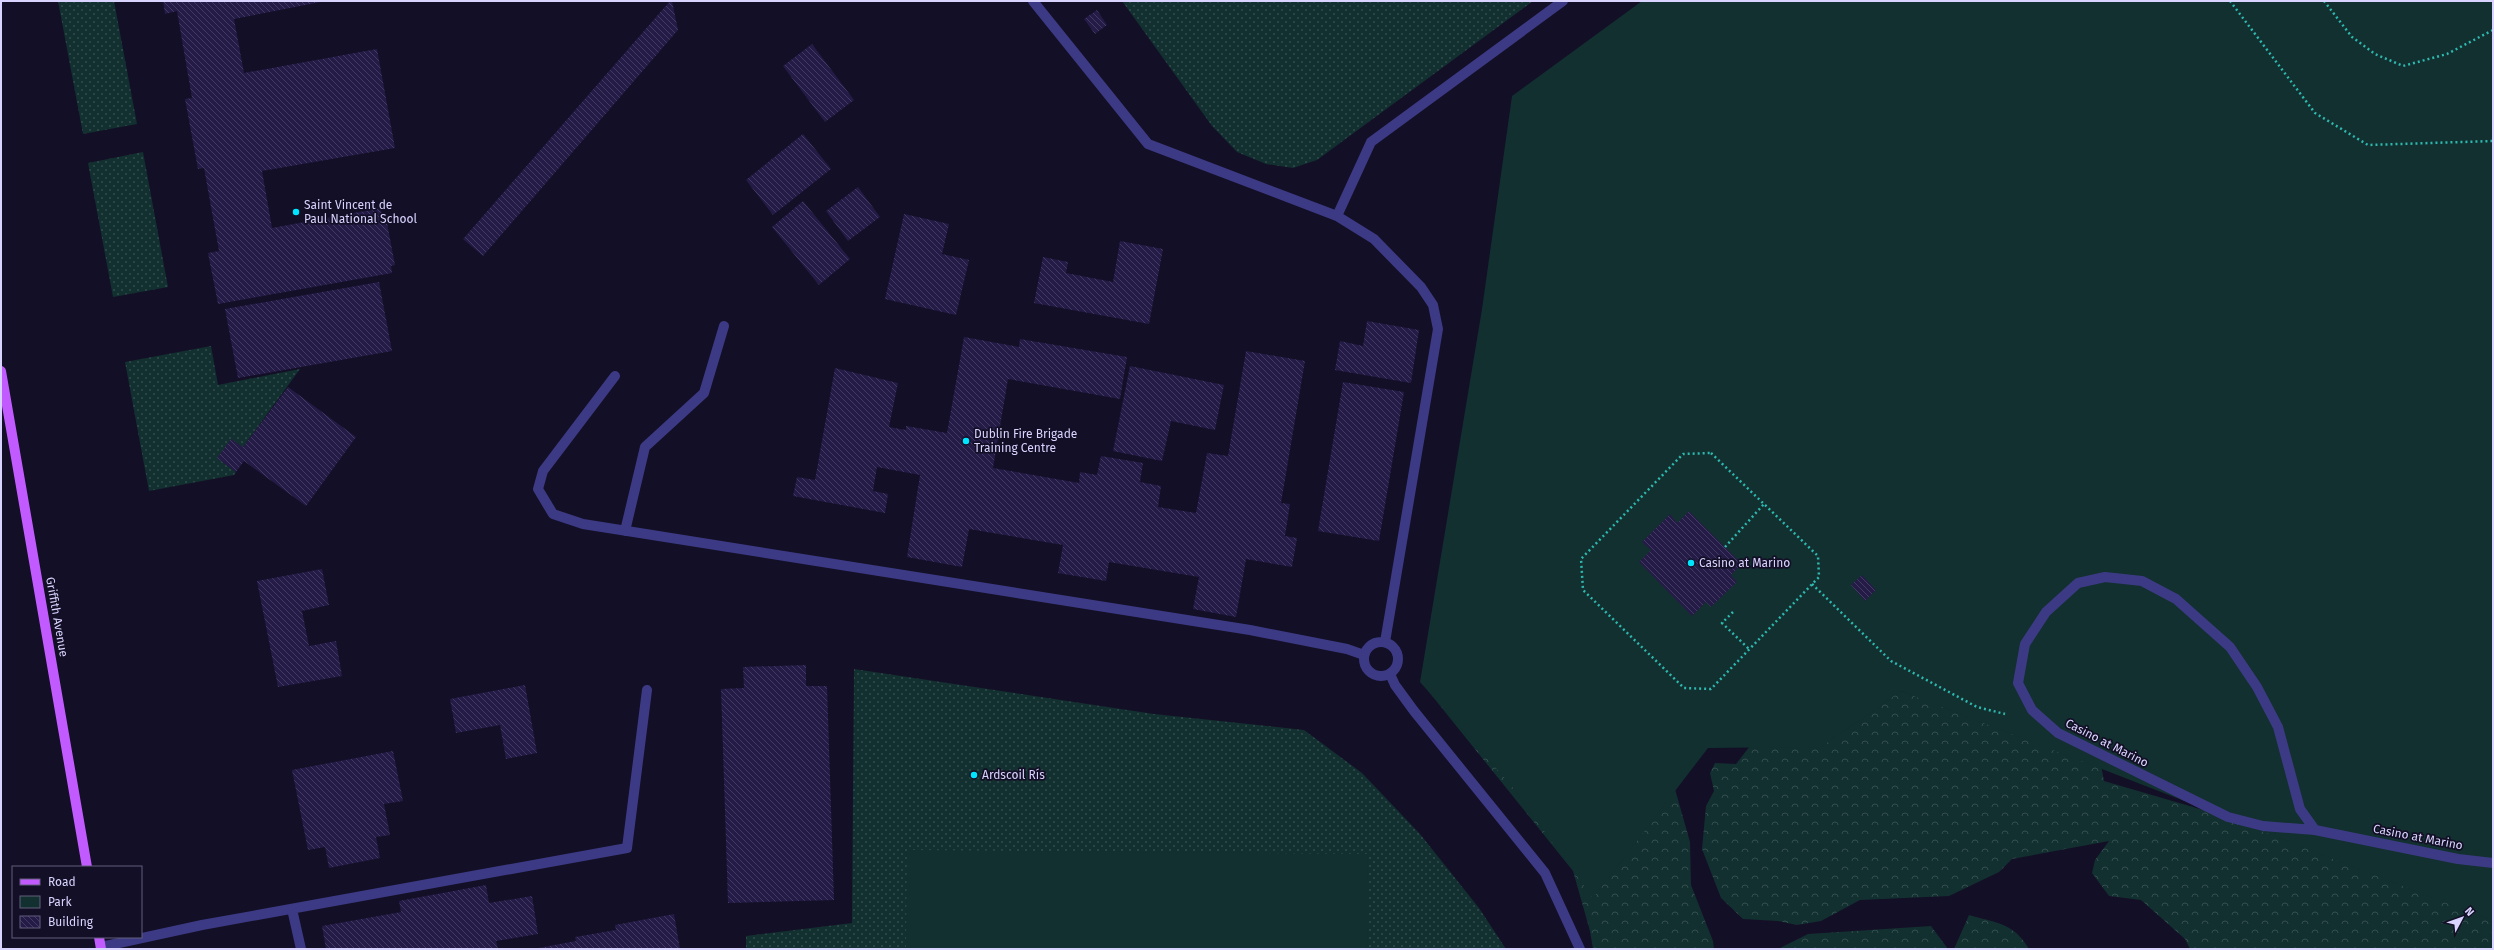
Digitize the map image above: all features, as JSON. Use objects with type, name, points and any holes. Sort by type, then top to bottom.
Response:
[{"type":"main road","name":"Griffith Avenue","points":[[1,371],[87,866]]},
{"type":"lane","points":[[1033,1],[1148,144],[1337,216],[1374,239],[1421,287],[1433,305],[1438,329],[1385,642]]},
{"type":"lane","points":[[1337,216],[1371,142],[1563,1]]},
{"type":"lane","points":[[625,531],[645,447],[704,393],[724,326]]},
{"type":"lane","points":[[615,376],[542,471],[538,489],[553,514],[584,524],[625,531],[1250,630],[1347,650],[1364,655]]},
{"type":"lane","name":"Casino at Marino","points":[[2315,830],[2300,809],[2278,727],[2257,687],[2230,647],[2176,598],[2142,581],[2106,577],[2078,583],[2046,612],[2025,644],[2018,682],[2032,710],[2058,733],[2228,817],[2263,826],[2315,830],[2458,859],[2493,863]]},
{"type":"lane","points":[[1385,642],[1391,645],[1398,656],[1395,669],[1390,674],[1377,676],[1366,668],[1364,655],[1372,644],[1385,642]]},
{"type":"lane","points":[[1390,674],[1394,685],[1414,711],[1545,873],[1580,949]]},
{"type":"lane","points":[[142,936],[627,848],[647,690]]},
{"type":"lane","points":[[292,908],[301,949]]},
{"type":"lane","points":[[100,944],[132,938]]},
{"type":"path","points":[[2230,1],[2315,112],[2368,145],[2493,141]]},
{"type":"path","points":[[2324,1],[2352,37],[2375,54],[2403,66],[2448,54],[2493,30]]},
{"type":"path","points":[[1711,453],[1818,556],[1819,577],[1812,584],[1711,689],[1684,688],[1583,590],[1581,559],[1683,454],[1711,453]]},
{"type":"path","points":[[1725,547],[1764,504]]},
{"type":"path","points":[[1812,584],[1891,661],[1977,707],[2003,714],[2032,710]]},
{"type":"path","points":[[1733,612],[1722,623],[1749,649]]},
{"type":"green space","points":[[58,1],[114,1],[137,124],[83,134]]},
{"type":"green space","points":[[1122,1],[1533,1],[1317,160],[1293,168],[1266,164],[1237,152],[1212,126]]},
{"type":"green space","points":[[1642,1],[2493,1],[2493,921],[1901,691],[1821,747],[1708,748],[1593,898],[1510,784],[1420,682],[1482,309],[1512,96]]},
{"type":"green space","points":[[143,152],[168,287],[113,297],[88,163]]},
{"type":"green space","points":[[211,346],[218,385],[300,369],[243,447],[217,458],[236,472],[234,475],[149,491],[125,362]]},
{"type":"green space","points":[[1493,367],[1671,775],[1690,842],[1691,885],[1713,941],[1714,949],[1593,949],[1590,931],[1573,871],[1429,692]]},
{"type":"green space","points":[[854,669],[1154,714],[1304,730],[1362,773],[1420,834],[1479,908],[1506,949],[746,949],[746,936],[852,923]]},
{"type":"green space","points":[[1901,691],[2099,754],[2104,781],[2326,846],[2493,861],[2493,949],[2190,949],[2185,939],[2141,900],[2109,896],[2092,873],[2095,860],[2109,841],[2012,859],[1999,872],[1949,896],[1860,900],[1821,921],[1797,925],[1778,921],[1743,919],[1721,898],[1702,849],[1706,806],[1714,791],[1710,773],[1715,763],[1736,764],[1768,723]]},
{"type":"green space","points":[[907,850],[1368,854],[1367,949],[906,949]]},
{"type":"green space","points":[[1969,915],[2004,925],[2017,934],[2029,949],[1954,949]]},
{"type":"green space","points":[[1931,926],[1948,949],[1778,949],[1808,934]]},
{"type":"building","points":[[163,1],[326,1],[234,19],[244,73],[377,49],[395,148],[262,171],[272,228],[381,208],[383,224],[387,223],[395,265],[391,266],[392,273],[218,304],[208,253],[219,251],[204,168],[198,169],[185,99],[192,98],[177,11],[165,14]]},
{"type":"building","points":[[670,1],[672,1],[678,30],[483,256],[463,239]]},
{"type":"building","points":[[1097,10],[1107,25],[1095,34],[1084,19]]},
{"type":"building","points":[[812,44],[854,100],[825,122],[783,66]]},
{"type":"building","points":[[803,134],[831,169],[773,215],[746,180]]},
{"type":"building","points":[[858,187],[880,217],[848,241],[826,211]]},
{"type":"building","points":[[803,201],[850,259],[819,285],[772,227]]},
{"type":"building","points":[[904,214],[949,224],[942,254],[969,260],[956,315],[885,299]]},
{"type":"building","points":[[1120,241],[1163,249],[1149,324],[1034,303],[1043,257],[1068,262],[1066,273],[1113,282]]},
{"type":"building","points":[[379,282],[392,351],[238,378],[225,309]]},
{"type":"building","points":[[1367,321],[1419,330],[1411,383],[1335,370],[1340,341],[1363,346]]},
{"type":"building","points":[[964,337],[1019,347],[1020,339],[1127,357],[1120,399],[1008,379],[993,468],[1079,483],[1080,472],[1097,475],[1101,456],[1143,463],[1140,482],[1161,486],[1158,507],[1196,513],[1207,453],[1228,456],[1246,351],[1305,361],[1281,503],[1290,504],[1285,536],[1297,538],[1292,567],[1246,559],[1236,617],[1193,609],[1199,577],[1109,562],[1106,581],[1058,573],[1063,545],[969,529],[962,567],[907,557],[920,475],[877,467],[873,491],[888,494],[885,513],[793,496],[797,477],[815,480],[835,368],[898,383],[889,427],[906,430],[906,426],[947,433]]},
{"type":"building","points":[[1130,366],[1224,385],[1215,430],[1171,421],[1162,461],[1113,451]]},
{"type":"building","points":[[1343,382],[1404,392],[1379,541],[1318,531]]},
{"type":"building","points":[[288,387],[356,437],[306,506],[244,461],[236,472],[217,458],[231,439],[243,447]]},
{"type":"building","name":"Casino at Marino","points":[[1689,511],[1742,564],[1731,575],[1737,582],[1711,607],[1706,602],[1692,616],[1639,562],[1651,550],[1642,542],[1670,514],[1677,523]]},
{"type":"building","points":[[322,569],[329,605],[302,611],[309,646],[336,641],[342,676],[278,687],[257,581]]},
{"type":"building","points":[[1862,575],[1876,590],[1865,601],[1851,585]]},
{"type":"building","points":[[806,665],[806,686],[827,686],[834,900],[728,903],[721,689],[744,688],[743,667]]},
{"type":"building","points":[[525,685],[537,753],[506,759],[500,725],[456,733],[450,699]]},
{"type":"building","points":[[393,751],[403,801],[384,804],[390,835],[376,837],[380,858],[329,868],[325,847],[308,850],[292,770]]},
{"type":"building","points":[[486,885],[489,903],[532,896],[538,934],[496,941],[498,949],[326,949],[322,926],[401,912],[399,901]]},
{"type":"building","points":[[674,914],[680,949],[533,949],[576,941],[575,937],[616,930],[615,925]]},
{"type":"place","name":"Saint Vincent de Paul National School","points":[[296,212]]},
{"type":"place","name":"Dublin Fire Brigade Training Centre","points":[[966,441]]},
{"type":"place","name":"Casino at Marino","points":[[1691,563]]},
{"type":"place","name":"Ardscoil Rís","points":[[974,775]]}]
